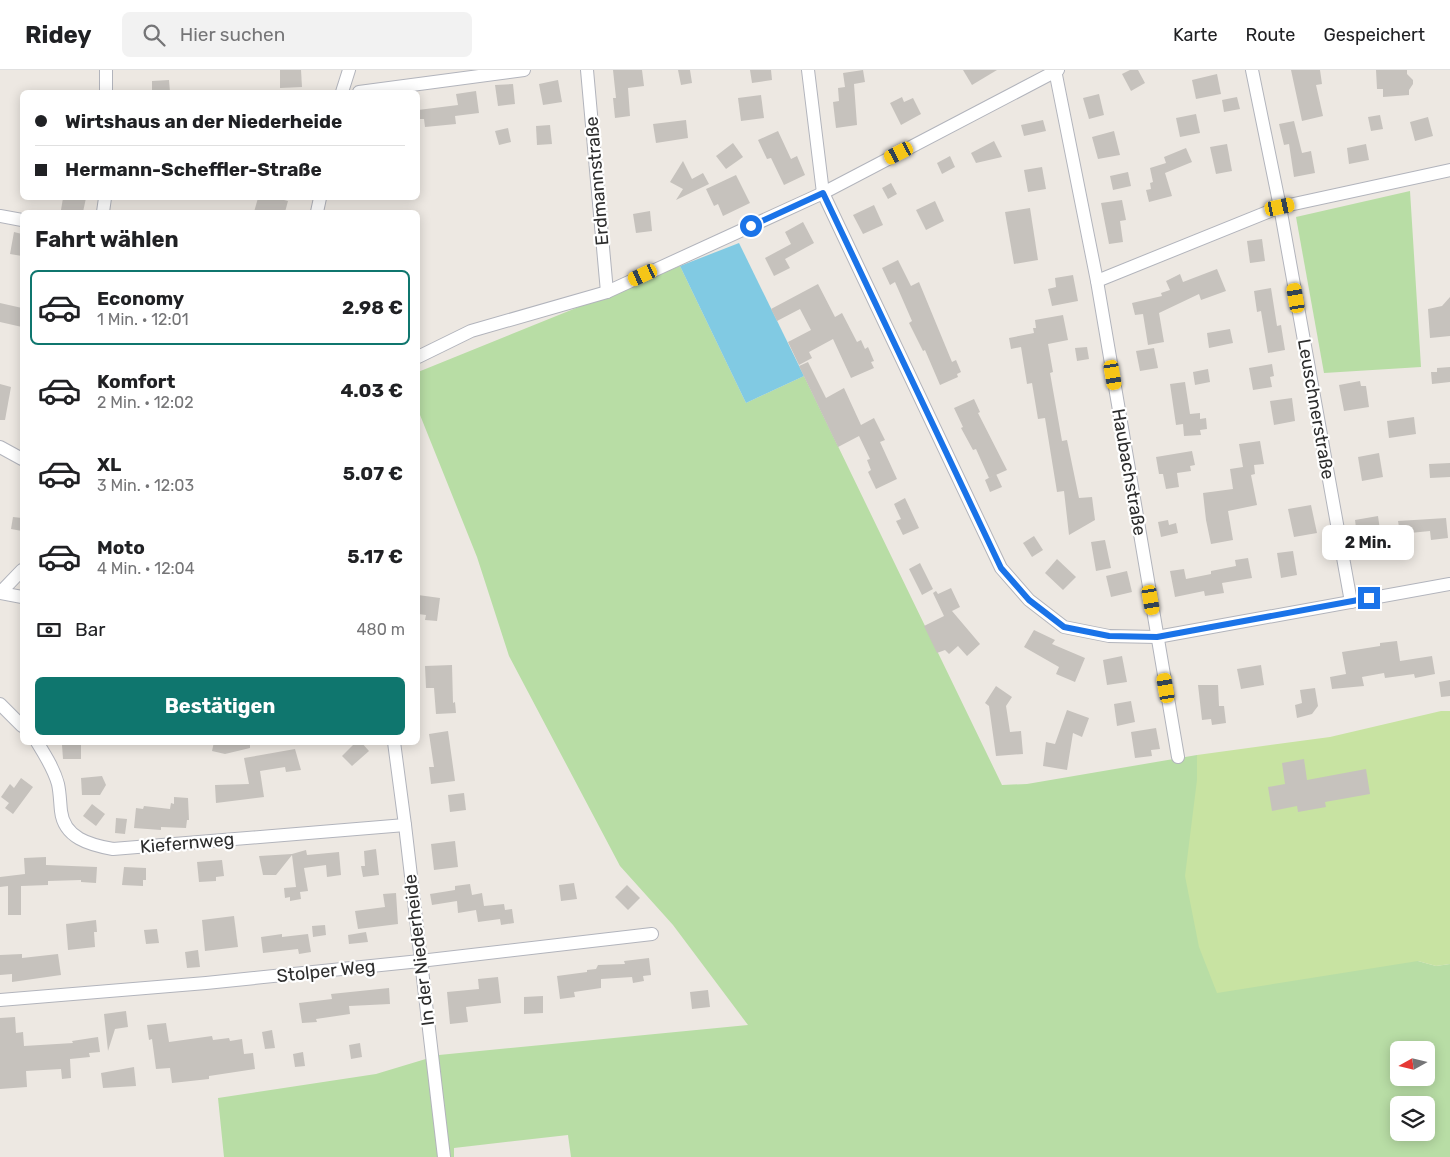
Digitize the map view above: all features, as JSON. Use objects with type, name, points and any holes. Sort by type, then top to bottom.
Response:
[{"type":"street","points":[[106,70],[106,90]]},
{"type":"street","points":[[343,90],[349,70]]},
{"type":"street","points":[[374,90],[524,70]]},
{"type":"street","name":"Erdmannstraße","points":[[587,70],[607,292]]},
{"type":"street","points":[[808,70],[823,193],[1001,568],[1029,600],[1064,627],[1109,636],[1157,637],[1450,584]]},
{"type":"street","points":[[420,356],[471,331],[607,292],[823,193],[1056,70]]},
{"type":"street","name":"Haubachstraße","points":[[1056,70],[1097,281],[1178,757]]},
{"type":"street","name":"Leuschnerstraße","points":[[1252,70],[1280,207],[1351,602]]},
{"type":"street","points":[[1097,281],[1280,207],[1450,170]]},
{"type":"street","points":[[0,216],[20,220]]},
{"type":"street","points":[[0,447],[20,458]]},
{"type":"street","points":[[0,593],[20,572]]},
{"type":"street","points":[[0,593],[20,597]]},
{"type":"street","points":[[0,704],[20,724]]},
{"type":"street","name":"Kiefernweg","points":[[39,745],[50,764],[58,784],[64,824],[70,833],[82,841],[96,846],[113,849],[405,825]]},
{"type":"street","name":"In der Niederheide","points":[[394,745],[444,1157]]},
{"type":"street","name":"Stolper Weg","points":[[0,1000],[196,984],[420,961],[652,934]]},
{"type":"green space","points":[[1410,191],[1421,367],[1324,373],[1296,217]]},
{"type":"green space","points":[[680,266],[746,403],[804,376],[1002,785],[1027,784],[1197,755],[1197,780],[1418,961],[1436,966],[1450,964],[1450,1157],[571,1157],[568,1135],[454,1148],[454,1157],[224,1157],[218,1098],[376,1074],[439,1055],[748,1025],[673,925],[620,866],[509,656],[477,557],[420,415],[420,371]]},
{"type":"green space","points":[[1441,711],[1450,711],[1450,964],[1436,966],[1418,961],[1217,993],[1199,947],[1185,876],[1197,780],[1197,755],[1330,737]]},
{"type":"water","points":[[739,243],[804,376],[746,403],[680,266]]},
{"type":"building","points":[[280,70],[301,70],[302,87],[280,88]]},
{"type":"building","points":[[613,70],[642,70],[644,86],[628,88],[630,116],[615,118],[613,98],[616,98]]},
{"type":"building","points":[[678,70],[690,70],[692,83],[681,85]]},
{"type":"building","points":[[750,70],[771,70],[772,80],[752,83]]},
{"type":"building","points":[[863,70],[865,82],[854,84],[857,125],[836,128],[833,102],[839,101],[838,88],[845,87],[843,73]]},
{"type":"building","points":[[963,70],[997,70],[972,85]]},
{"type":"building","points":[[1130,70],[1138,70],[1145,83],[1131,91],[1122,74]]},
{"type":"building","points":[[1291,70],[1320,70],[1322,84],[1316,85],[1323,116],[1302,121]]},
{"type":"building","points":[[1376,70],[1407,70],[1407,74],[1413,80],[1409,95],[1383,97],[1383,89],[1377,89]]},
{"type":"building","points":[[1217,74],[1221,94],[1196,99],[1192,80]]},
{"type":"building","points":[[169,80],[170,90],[152,90],[152,81]]},
{"type":"building","points":[[558,80],[562,102],[543,105],[539,84]]},
{"type":"building","points":[[513,84],[515,104],[498,106],[495,85]]},
{"type":"building","points":[[476,91],[479,113],[455,116],[456,124],[425,127],[424,119],[420,119],[420,110],[458,105],[456,94]]},
{"type":"building","points":[[1099,94],[1104,115],[1089,119],[1083,98]]},
{"type":"building","points":[[761,95],[764,118],[741,121],[738,98]]},
{"type":"building","points":[[902,97],[904,102],[913,98],[921,114],[901,125],[890,103]]},
{"type":"building","points":[[1237,97],[1240,109],[1224,112],[1222,100]]},
{"type":"building","points":[[1196,114],[1200,133],[1180,137],[1176,118]]},
{"type":"building","points":[[1380,115],[1383,129],[1371,131],[1368,117]]},
{"type":"building","points":[[1428,117],[1433,136],[1415,141],[1410,122]]},
{"type":"building","points":[[686,120],[688,138],[656,143],[653,124]]},
{"type":"building","points":[[1043,120],[1046,131],[1024,136],[1021,125]]},
{"type":"building","points":[[1294,121],[1302,153],[1311,151],[1315,173],[1294,177],[1289,144],[1284,145],[1279,124]]},
{"type":"building","points":[[550,125],[552,144],[537,145],[536,126]]},
{"type":"building","points":[[508,128],[511,142],[499,145],[495,131]]},
{"type":"building","points":[[778,131],[791,159],[797,156],[805,175],[784,185],[771,158],[767,159],[758,140]]},
{"type":"building","points":[[1114,131],[1120,155],[1098,159],[1092,137]]},
{"type":"building","points":[[994,141],[1002,157],[976,163],[971,153]]},
{"type":"building","points":[[733,143],[743,157],[726,169],[716,156]]},
{"type":"building","points":[[1227,144],[1232,171],[1216,174],[1210,147]]},
{"type":"building","points":[[1366,144],[1369,160],[1349,164],[1347,148]]},
{"type":"building","points":[[1186,148],[1192,162],[1165,173],[1172,196],[1149,202],[1146,190],[1151,189],[1150,183],[1153,182],[1150,168],[1166,163],[1164,157]]},
{"type":"building","points":[[950,156],[955,167],[942,174],[937,163]]},
{"type":"building","points":[[683,161],[692,179],[703,173],[709,184],[676,200],[683,189],[670,182]]},
{"type":"building","points":[[1042,167],[1046,189],[1028,192],[1024,170]]},
{"type":"building","points":[[1128,172],[1131,186],[1113,190],[1110,176]]},
{"type":"building","points":[[736,175],[750,203],[723,216],[718,204],[714,206],[706,189]]},
{"type":"building","points":[[891,183],[897,194],[888,199],[882,188]]},
{"type":"building","points":[[63,200],[86,200],[83,210],[61,210]]},
{"type":"building","points":[[257,200],[288,201],[286,210],[255,210]]},
{"type":"building","points":[[1122,200],[1126,220],[1120,221],[1123,242],[1109,244],[1101,203]]},
{"type":"building","points":[[935,201],[944,221],[926,230],[916,210]]},
{"type":"building","points":[[874,205],[883,225],[863,234],[853,215]]},
{"type":"building","points":[[1030,208],[1038,260],[1014,264],[1005,212]]},
{"type":"building","points":[[650,211],[652,231],[636,233],[633,214]]},
{"type":"building","points":[[803,222],[814,243],[785,259],[790,268],[774,276],[765,258],[791,244],[785,232]]},
{"type":"building","points":[[14,232],[20,234],[20,256],[10,254]]},
{"type":"building","points":[[1262,239],[1265,261],[1250,263],[1247,241]]},
{"type":"building","points":[[898,260],[911,286],[919,282],[952,362],[956,360],[961,372],[957,374],[958,377],[940,385],[925,350],[923,351],[909,323],[912,321],[895,282],[890,285],[882,268]]},
{"type":"building","points":[[1217,269],[1226,291],[1201,300],[1199,294],[1159,313],[1164,342],[1148,345],[1143,314],[1135,315],[1132,303],[1162,296],[1161,293],[1170,290],[1166,281],[1180,274],[1183,282]]},
{"type":"building","points":[[1073,275],[1078,301],[1052,306],[1048,289],[1056,287],[1055,278]]},
{"type":"building","points":[[818,284],[835,317],[842,313],[857,342],[861,340],[865,349],[868,347],[874,361],[871,362],[874,368],[851,378],[833,339],[809,352],[812,358],[799,365],[788,342],[811,330],[800,309],[777,321],[771,309]]},
{"type":"building","points":[[1271,288],[1277,326],[1281,325],[1285,350],[1268,353],[1261,311],[1257,312],[1254,291]]},
{"type":"building","points":[[1450,297],[1450,336],[1430,338],[1428,309],[1442,306]]},
{"type":"building","points":[[0,303],[20,308],[20,327],[0,322]]},
{"type":"building","points":[[1063,315],[1068,340],[1048,344],[1053,372],[1050,373],[1062,441],[1067,440],[1079,498],[1092,497],[1095,520],[1069,535],[1064,491],[1057,492],[1045,418],[1038,419],[1032,383],[1027,384],[1021,347],[1011,349],[1009,338],[1034,333],[1033,328],[1036,328],[1035,320]]},
{"type":"building","points":[[1230,329],[1233,343],[1209,348],[1207,333]]},
{"type":"building","points":[[1087,347],[1089,359],[1077,361],[1075,348]]},
{"type":"building","points":[[1154,348],[1158,368],[1140,371],[1136,351]]},
{"type":"building","points":[[808,362],[826,398],[844,388],[861,425],[874,418],[885,440],[880,442],[897,479],[876,489],[868,472],[871,470],[867,460],[870,459],[859,436],[838,447],[799,366]]},
{"type":"building","points":[[1272,364],[1274,376],[1270,377],[1272,387],[1253,390],[1249,368]]},
{"type":"building","points":[[1450,367],[1450,382],[1432,384],[1431,372],[1437,372],[1437,368]]},
{"type":"building","points":[[1208,369],[1210,382],[1195,385],[1193,372]]},
{"type":"building","points":[[1360,381],[1361,386],[1366,386],[1369,407],[1344,411],[1339,385]]},
{"type":"building","points":[[1185,382],[1190,414],[1200,413],[1200,419],[1206,418],[1207,429],[1200,430],[1201,435],[1184,436],[1183,424],[1176,425],[1170,384]]},
{"type":"building","points":[[0,384],[11,387],[5,420],[0,420]]},
{"type":"building","points":[[1292,398],[1295,421],[1274,425],[1270,401]]},
{"type":"building","points":[[974,399],[980,412],[978,413],[1007,470],[989,478],[976,449],[973,450],[961,428],[963,427],[954,408]]},
{"type":"building","points":[[1414,417],[1416,434],[1389,438],[1387,421]]},
{"type":"building","points":[[1260,441],[1264,464],[1254,465],[1255,474],[1251,475],[1257,505],[1228,511],[1233,540],[1211,544],[1203,493],[1233,489],[1230,469],[1243,467],[1239,444]]},
{"type":"building","points":[[1192,451],[1195,465],[1190,466],[1191,471],[1177,473],[1179,487],[1166,489],[1163,474],[1159,474],[1156,457]]},
{"type":"building","points":[[1379,453],[1383,477],[1362,481],[1358,457]]},
{"type":"building","points":[[1450,463],[1450,477],[1430,478],[1429,464]]},
{"type":"building","points":[[996,474],[1002,487],[990,492],[985,480]]},
{"type":"building","points":[[905,498],[919,528],[903,535],[896,521],[901,519],[894,504]]},
{"type":"building","points":[[1311,505],[1317,533],[1294,537],[1288,509]]},
{"type":"building","points":[[1378,516],[1380,530],[1399,527],[1398,521],[1446,518],[1448,538],[1431,540],[1430,531],[1410,533],[1411,542],[1371,547],[1370,541],[1358,543],[1355,520]]},
{"type":"building","points":[[13,517],[20,518],[20,531],[11,529]]},
{"type":"building","points":[[1168,520],[1169,525],[1176,523],[1178,533],[1161,537],[1158,522]]},
{"type":"building","points":[[1034,536],[1043,550],[1032,557],[1023,543]]},
{"type":"building","points":[[1105,540],[1111,568],[1096,571],[1091,542]]},
{"type":"building","points":[[1293,551],[1297,575],[1281,578],[1277,553]]},
{"type":"building","points":[[1248,558],[1252,578],[1222,583],[1224,593],[1205,596],[1204,591],[1175,597],[1170,571],[1184,569],[1186,579],[1236,566],[1235,560]]},
{"type":"building","points":[[1057,559],[1076,577],[1063,590],[1045,573]]},
{"type":"building","points":[[920,563],[933,589],[922,595],[909,569]]},
{"type":"building","points":[[1127,571],[1132,592],[1111,597],[1106,576]]},
{"type":"building","points":[[951,588],[960,607],[952,611],[980,644],[967,656],[958,646],[949,654],[945,650],[937,653],[924,626],[944,616],[933,593],[936,591],[938,594]]},
{"type":"building","points":[[420,595],[440,598],[437,621],[425,620],[426,615],[420,614]]},
{"type":"building","points":[[1034,630],[1055,640],[1052,644],[1085,658],[1075,682],[1056,674],[1059,667],[1024,647]]},
{"type":"building","points":[[1397,641],[1400,661],[1432,656],[1435,674],[1415,678],[1414,674],[1385,678],[1384,673],[1362,677],[1364,686],[1332,689],[1330,677],[1346,674],[1342,652],[1380,646],[1380,643]]},
{"type":"building","points":[[1122,656],[1127,682],[1107,685],[1103,660]]},
{"type":"building","points":[[452,665],[453,703],[455,702],[456,713],[436,714],[434,688],[426,688],[425,666]]},
{"type":"building","points":[[1261,665],[1264,685],[1241,689],[1237,669]]},
{"type":"building","points":[[1450,680],[1450,696],[1441,697],[1439,682]]},
{"type":"building","points":[[1198,685],[1218,685],[1219,706],[1224,706],[1226,723],[1212,725],[1211,719],[1202,720]]},
{"type":"building","points":[[996,686],[1012,697],[1006,706],[1010,732],[1021,731],[1023,754],[996,756],[989,706],[985,703]]},
{"type":"building","points":[[1315,688],[1318,706],[1312,714],[1297,718],[1295,705],[1302,703],[1300,690]]},
{"type":"building","points":[[1131,701],[1135,722],[1117,726],[1114,704]]},
{"type":"building","points":[[1067,710],[1089,718],[1082,737],[1073,733],[1067,770],[1043,766],[1046,742],[1055,744]]},
{"type":"building","points":[[1156,728],[1160,749],[1151,750],[1152,756],[1135,758],[1131,732]]},
{"type":"building","points":[[448,731],[455,781],[431,784],[429,767],[434,767],[429,734]]},
{"type":"building","points":[[62,745],[81,745],[81,759],[63,759]]},
{"type":"building","points":[[213,745],[250,745],[250,748],[225,754],[212,751]]},
{"type":"building","points":[[353,745],[364,745],[369,751],[352,766],[342,756]]},
{"type":"building","points":[[295,749],[301,770],[286,772],[285,767],[260,771],[264,797],[216,803],[215,785],[249,784],[244,758]]},
{"type":"building","points":[[1304,759],[1307,780],[1366,769],[1370,794],[1325,802],[1326,807],[1298,812],[1297,806],[1272,811],[1268,787],[1285,784],[1282,763]]},
{"type":"building","points":[[102,776],[106,785],[100,795],[82,795],[81,778]]},
{"type":"building","points":[[21,778],[33,787],[13,814],[5,808],[9,803],[1,797],[10,784],[14,788]]},
{"type":"building","points":[[464,793],[466,810],[450,812],[448,795]]},
{"type":"building","points":[[174,797],[188,798],[189,820],[187,820],[186,828],[161,827],[161,830],[134,828],[136,808],[143,809],[144,806],[170,809],[171,803],[174,804]]},
{"type":"building","points":[[92,804],[105,814],[96,826],[83,816]]},
{"type":"building","points":[[116,818],[127,819],[125,834],[115,833]]},
{"type":"building","points":[[455,841],[458,867],[434,870],[431,844]]},
{"type":"building","points":[[376,849],[379,875],[363,877],[361,866],[365,866],[364,851]]},
{"type":"building","points":[[306,850],[307,855],[339,852],[341,875],[327,877],[326,865],[304,868],[308,891],[300,892],[301,899],[290,901],[290,897],[285,898],[284,888],[296,887],[292,855],[276,875],[263,875],[259,856],[292,854]]},
{"type":"building","points":[[46,857],[46,865],[97,867],[96,883],[81,882],[81,880],[48,881],[48,885],[21,886],[21,915],[8,915],[8,886],[0,887],[0,877],[25,874],[24,858]]},
{"type":"building","points":[[222,860],[224,876],[216,877],[216,881],[199,882],[197,862]]},
{"type":"building","points":[[124,867],[146,868],[146,880],[143,880],[143,886],[122,885]]},
{"type":"building","points":[[574,883],[577,899],[561,901],[559,885]]},
{"type":"building","points":[[470,884],[472,895],[482,893],[484,906],[504,904],[505,910],[512,909],[514,923],[501,925],[500,919],[478,922],[476,910],[458,913],[457,901],[432,905],[430,894],[455,890],[455,886]]},
{"type":"building","points":[[627,885],[640,898],[628,910],[615,897]]},
{"type":"building","points":[[396,893],[398,924],[358,929],[355,911],[385,907],[383,894]]},
{"type":"building","points":[[234,916],[238,947],[205,951],[202,920]]},
{"type":"building","points":[[96,920],[97,932],[94,932],[95,947],[68,950],[66,924]]},
{"type":"building","points":[[325,925],[326,935],[313,937],[312,926]]},
{"type":"building","points":[[157,929],[159,943],[146,944],[144,930]]},
{"type":"building","points":[[366,932],[368,942],[349,944],[348,935]]},
{"type":"building","points":[[282,934],[282,937],[308,934],[311,952],[299,954],[298,949],[263,953],[261,937]]},
{"type":"building","points":[[198,950],[200,967],[187,968],[185,952]]},
{"type":"building","points":[[22,954],[22,958],[58,954],[61,975],[12,982],[12,974],[0,975],[0,955]]},
{"type":"building","points":[[649,958],[651,975],[643,976],[644,981],[633,983],[632,977],[601,979],[601,988],[574,992],[575,997],[560,999],[557,976],[587,972],[587,970],[596,969],[598,965],[625,964],[624,961]]},
{"type":"building","points":[[498,977],[501,1003],[466,1007],[468,1022],[450,1024],[447,992],[479,989],[478,979]]},
{"type":"building","points":[[389,988],[390,1004],[349,1006],[350,1014],[316,1019],[317,1022],[302,1023],[299,1003],[332,999],[331,994]]},
{"type":"building","points":[[708,990],[710,1007],[692,1009],[690,992]]},
{"type":"building","points":[[543,996],[543,1013],[524,1014],[524,997]]},
{"type":"building","points":[[126,1011],[128,1027],[115,1029],[108,1051],[104,1014]]},
{"type":"building","points":[[15,1017],[16,1033],[23,1032],[24,1046],[73,1043],[72,1041],[98,1037],[100,1052],[89,1053],[90,1057],[70,1059],[71,1078],[62,1079],[61,1069],[26,1071],[27,1087],[0,1089],[0,1018]]},
{"type":"building","points":[[166,1023],[169,1042],[212,1036],[213,1040],[229,1038],[230,1041],[242,1039],[244,1054],[253,1053],[255,1069],[209,1076],[209,1079],[172,1083],[170,1068],[156,1069],[152,1039],[149,1040],[147,1025]]},
{"type":"building","points":[[272,1030],[275,1048],[265,1049],[262,1032]]},
{"type":"building","points":[[360,1043],[362,1057],[351,1059],[349,1045]]},
{"type":"building","points":[[303,1052],[305,1066],[295,1067],[293,1054]]},
{"type":"building","points":[[134,1067],[136,1086],[103,1088],[101,1073]]},
{"type":"route","points":[[751,226],[823,193],[1001,568],[1029,600],[1064,627],[1109,636],[1157,637],[1369,598]]}]
